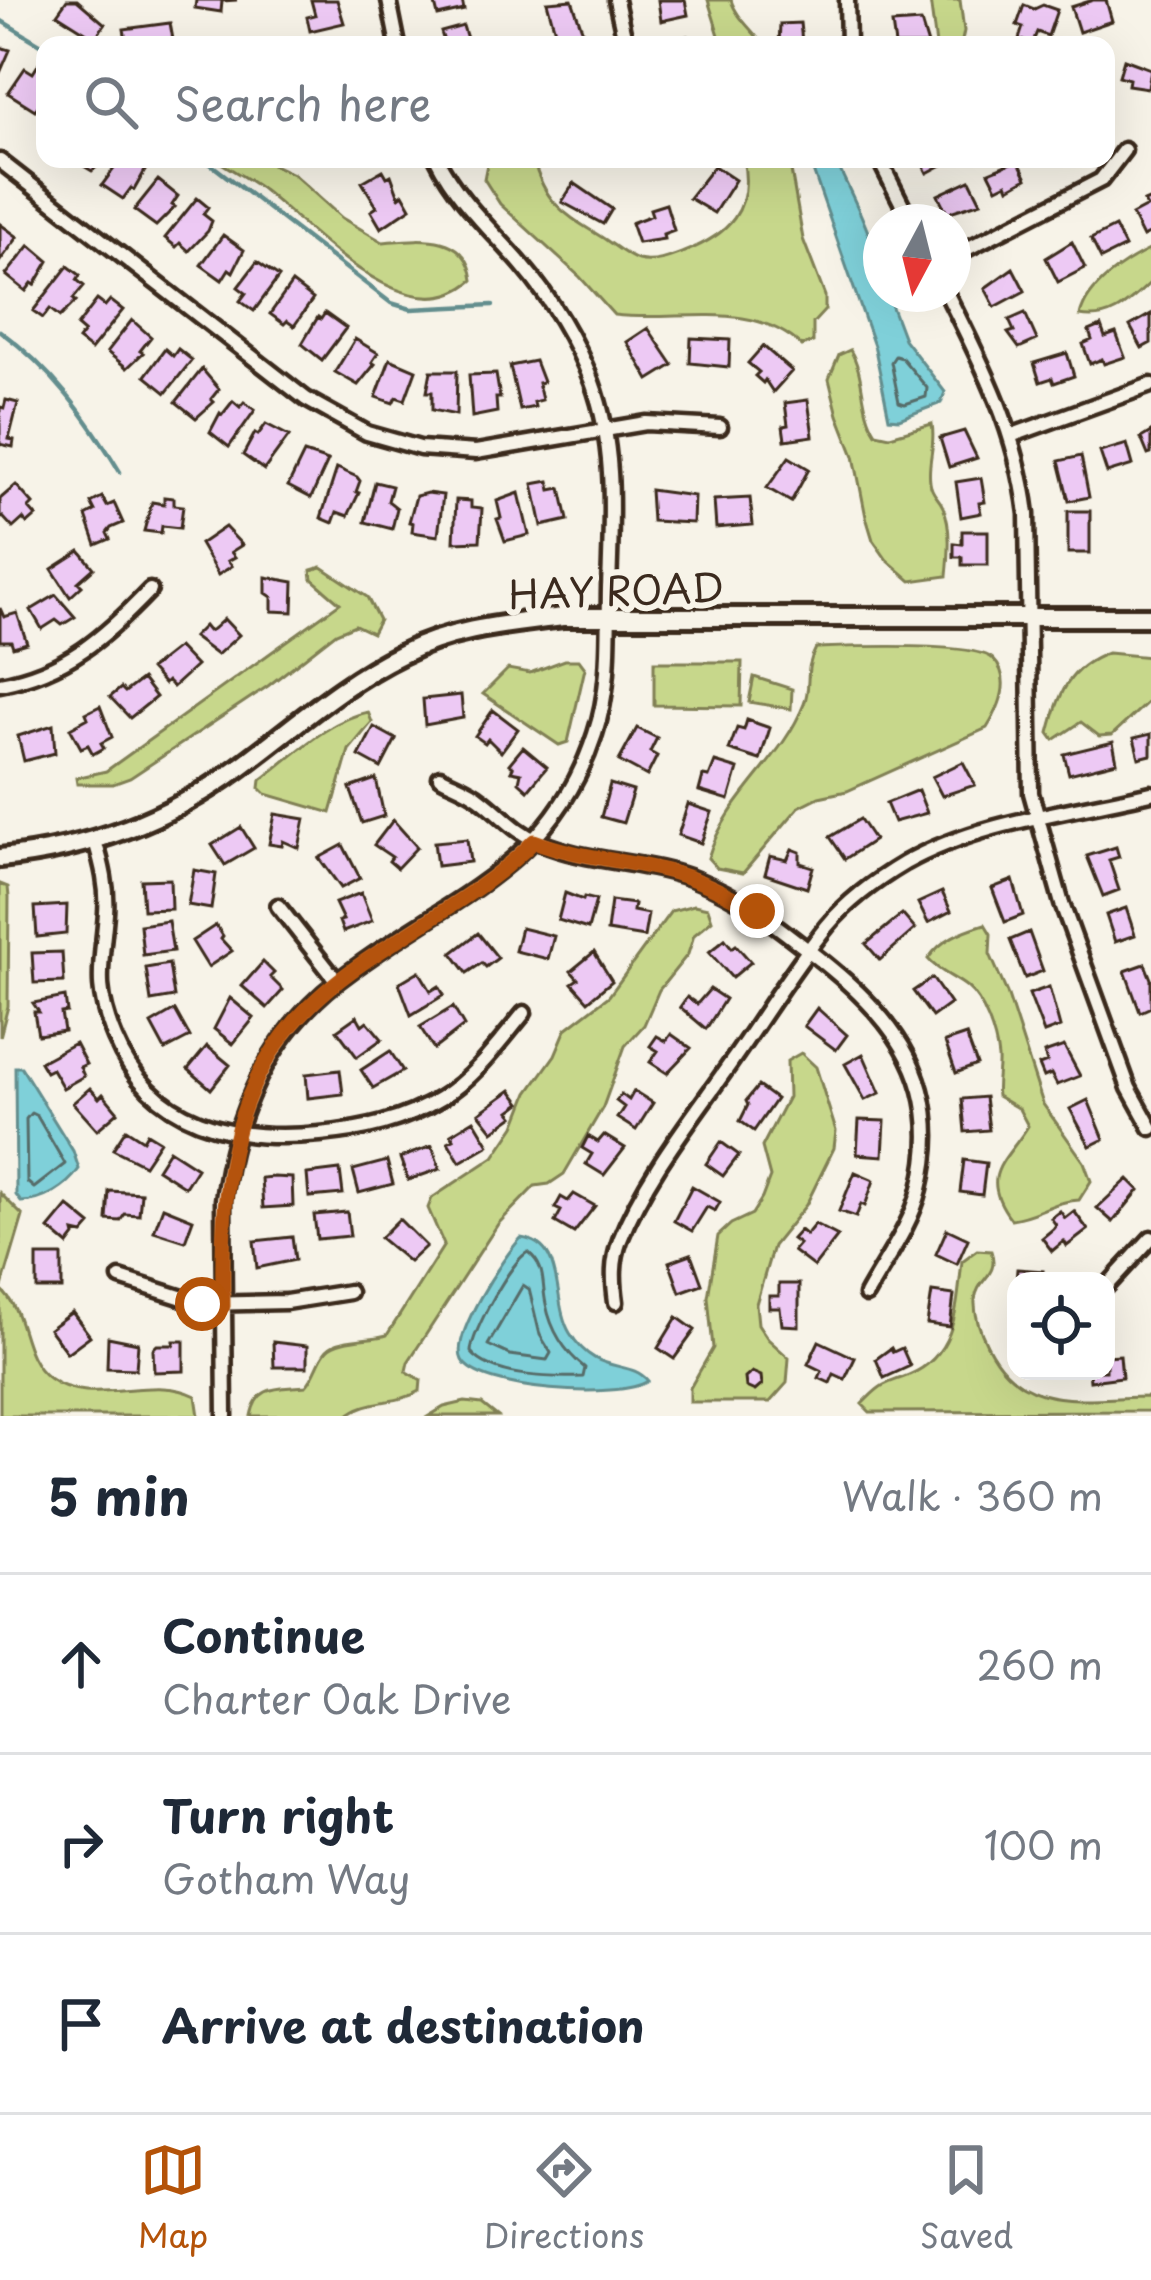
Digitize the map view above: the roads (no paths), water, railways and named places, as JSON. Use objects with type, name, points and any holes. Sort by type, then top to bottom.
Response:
[{"type":"street","points":[[389,0],[396,36]]},
{"type":"street","points":[[616,0],[624,36]]},
{"type":"street","points":[[847,0],[848,36]]},
{"type":"street","points":[[1115,162],[1124,150]]},
{"type":"street","points":[[0,160],[306,399],[354,427],[393,442],[448,451],[503,449],[660,423],[720,428]]},
{"type":"street","points":[[225,1416],[223,1200],[236,1135],[252,1090],[274,1049],[337,981],[483,887],[534,841],[570,790],[595,735],[608,677],[612,483],[594,388],[562,319],[520,262],[461,198],[443,168]]},
{"type":"street","points":[[884,168],[902,204]]},
{"type":"street","points":[[971,247],[1101,180],[1110,168]]},
{"type":"street","points":[[956,312],[1012,435],[1027,514],[1028,764],[1036,819],[1123,1071],[1151,1128]]},
{"type":"street","points":[[1012,435],[1151,385]]},
{"type":"street","points":[[0,684],[53,670],[88,650],[150,590]]},
{"type":"street","name":"HAY ROAD","points":[[0,858],[95,841],[167,813],[236,770],[330,695],[405,652],[492,626],[609,616],[1151,617]]},
{"type":"street","points":[[440,777],[477,795],[513,829],[534,841],[585,858],[696,879],[757,911],[860,991],[893,1029],[913,1065],[925,1106],[926,1151],[920,1190],[866,1295]]},
{"type":"street","points":[[616,1302],[612,1272],[621,1238],[638,1207],[684,1130],[809,951],[850,904],[902,865],[967,837],[1151,793]]},
{"type":"street","points":[[95,841],[106,889],[99,978],[104,1009],[123,1055],[148,1088],[193,1120],[236,1135],[278,1138],[346,1132],[406,1116],[463,1082],[524,1013]]},
{"type":"street","points":[[278,906],[337,981]]},
{"type":"street","points":[[1115,1277],[1151,1238]]},
{"type":"street","points":[[119,1278],[181,1300],[223,1306],[350,1292]]},
{"type":"water","points":[[812,168],[839,168],[863,221],[863,312],[894,312],[904,339],[945,392],[941,403],[899,419],[889,418],[875,349]]},
{"type":"water","points":[[15,1067],[21,1067],[73,1151],[79,1169],[54,1192],[21,1202],[16,1195]]},
{"type":"water","points":[[521,1238],[536,1243],[552,1263],[564,1320],[580,1347],[648,1381],[610,1390],[551,1389],[494,1379],[473,1371],[462,1360],[460,1349],[471,1316]]},
{"type":"waterway","points":[[0,20],[36,42]]},
{"type":"waterway","points":[[216,168],[391,303],[411,309],[493,305]]},
{"type":"waterway","points":[[0,331],[67,395],[120,472]]}]
